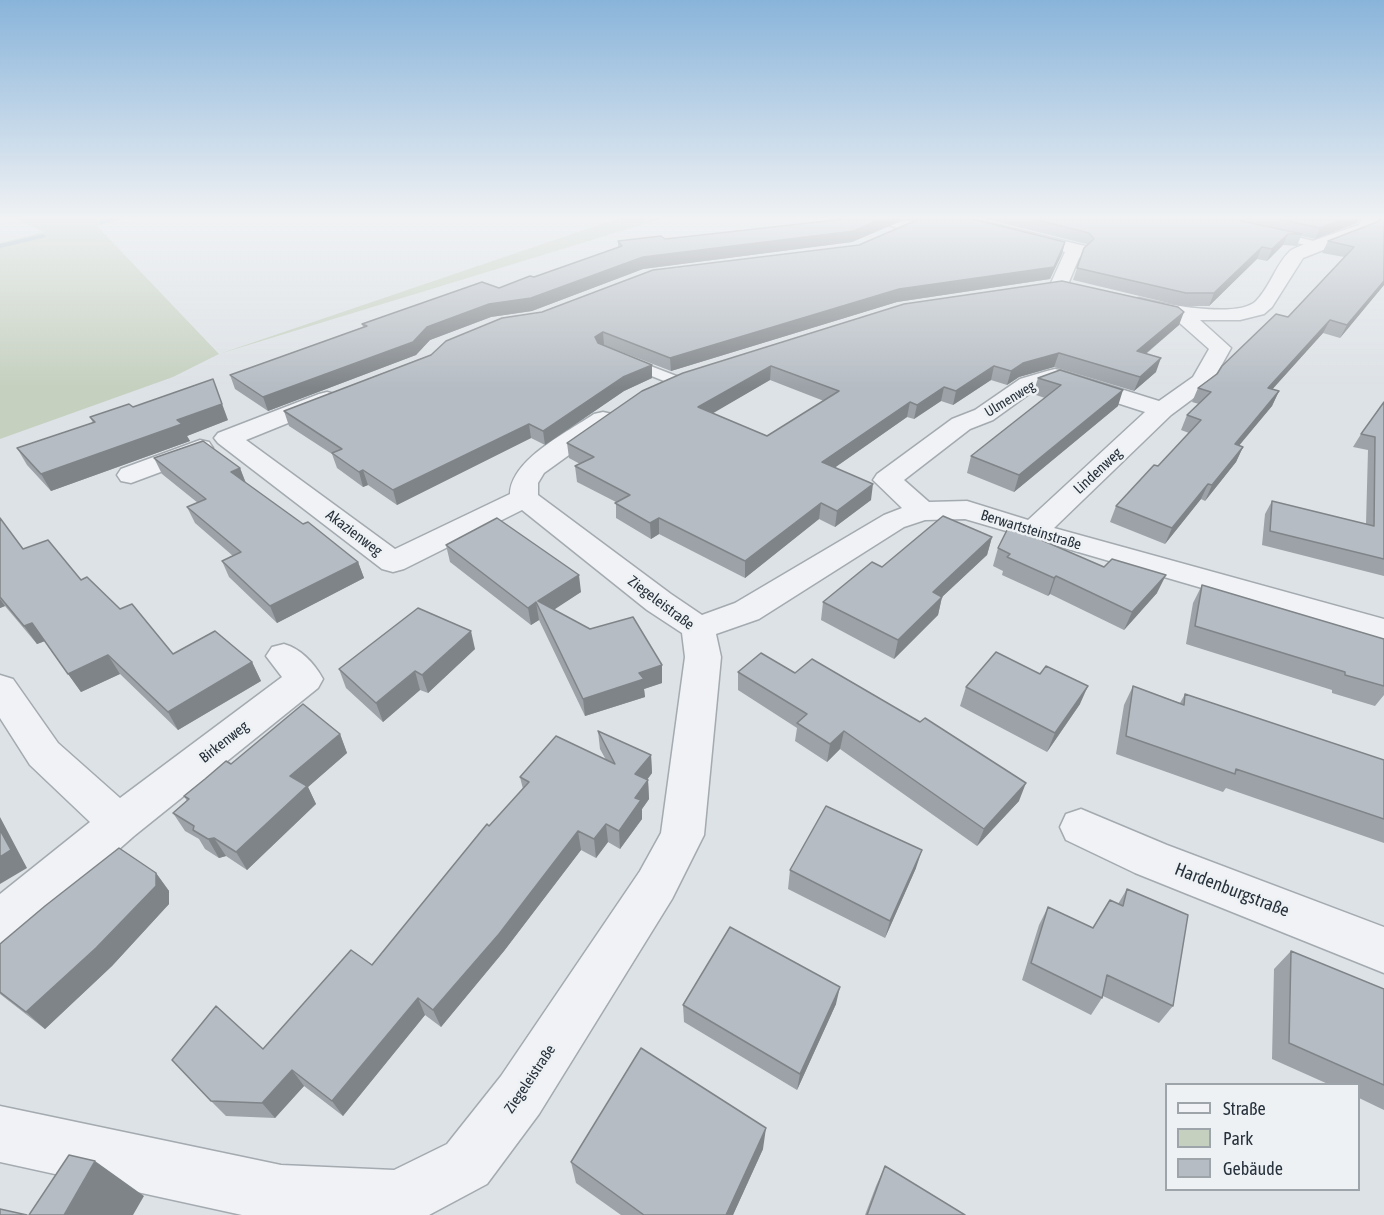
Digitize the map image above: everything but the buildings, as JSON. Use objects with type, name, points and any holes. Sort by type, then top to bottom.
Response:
[{"type":"street","points":[[1070,274],[1070,291],[1181,314],[1240,314],[1257,310],[1265,303],[1284,274]]},
{"type":"street","points":[[1162,410],[1202,381],[1220,348],[1181,314]]},
{"type":"street","points":[[524,498],[524,483],[532,468],[633,398],[674,380],[708,369]]},
{"type":"street","name":"Ulmenweg","points":[[922,511],[887,480],[961,424],[984,415],[1028,384],[1055,376],[1162,410]]},
{"type":"street","points":[[131,475],[349,391]]},
{"type":"street","name":"Lindenweg","points":[[1033,531],[1162,410]]},
{"type":"street","name":"Akazienweg","points":[[227,438],[393,562],[524,498]]},
{"type":"street","name":"Ziegeleistraße","points":[[0,1134],[281,1194],[397,1200],[467,1164],[520,1095],[656,885],[682,835],[703,657],[698,627],[659,602],[524,498]]},
{"type":"street","name":"Berwartsteinstraße","points":[[698,627],[747,611],[894,521],[922,511],[967,510],[1033,531],[1384,630]]},
{"type":"street","name":"Birkenweg","points":[[0,923],[118,823],[305,679],[284,657]]},
{"type":"street","points":[[0,688],[44,754],[118,823]]},
{"type":"street","name":"Hardenburgstraße","points":[[1081,827],[1151,859],[1384,950]]},
{"type":"lane","points":[[615,356],[674,380]]},
{"type":"green space","points":[[0,274],[142,274],[219,354],[173,377],[0,439]]},
{"type":"green space","points":[[455,274],[482,274],[219,354]]}]
